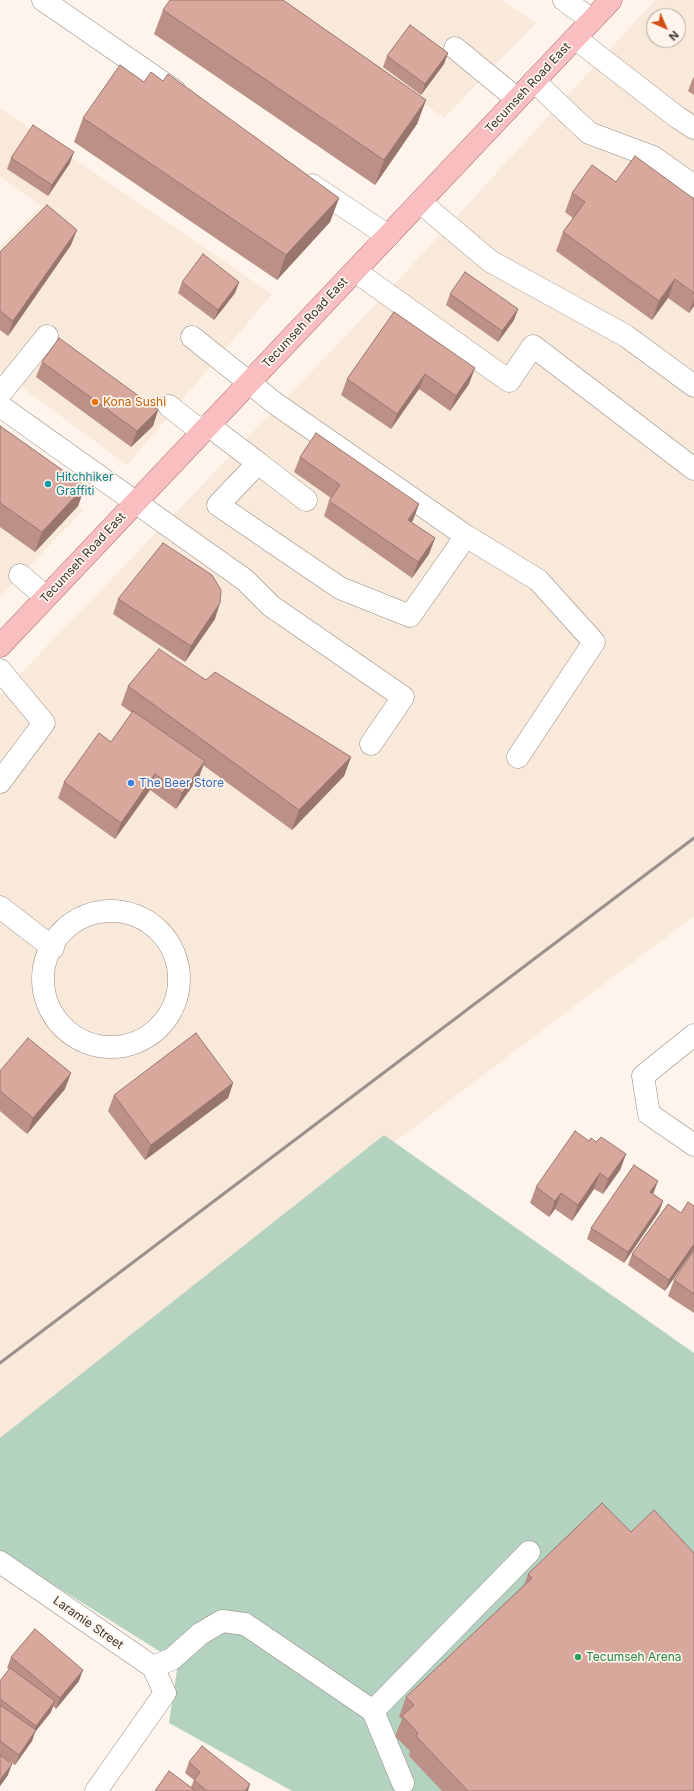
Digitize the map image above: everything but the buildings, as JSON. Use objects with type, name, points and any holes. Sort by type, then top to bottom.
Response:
[{"type":"main road","name":"Tecumseh Road East","points":[[0,646],[611,0]]},
{"type":"street","points":[[43,0],[190,101]]},
{"type":"street","points":[[564,0],[592,20]]},
{"type":"street","points":[[575,38],[677,118],[694,128]]},
{"type":"street","points":[[455,48],[518,99]]},
{"type":"street","points":[[534,81],[589,133],[653,157],[694,186]]},
{"type":"street","points":[[295,173],[388,236]]},
{"type":"street","points":[[420,202],[490,261],[626,336],[694,386]]},
{"type":"street","points":[[355,271],[509,381],[533,346],[694,469]]},
{"type":"street","points":[[0,394],[47,336]]},
{"type":"street","points":[[192,337],[276,404],[466,536],[538,580],[594,642],[518,757]]},
{"type":"street","points":[[0,406],[136,501],[245,580],[271,606],[403,697],[371,744]]},
{"type":"street","points":[[169,406],[258,463],[306,500]]},
{"type":"street","points":[[258,463],[218,505],[340,588],[410,616],[466,536]]},
{"type":"street","points":[[20,575],[46,597]]},
{"type":"street","points":[[0,670],[44,723],[0,782]]},
{"type":"street","points":[[0,907],[53,948]]},
{"type":"street","points":[[100,911],[121,911],[140,916],[158,928],[170,944],[178,963],[179,984],[174,1004],[163,1023],[148,1035],[132,1043],[102,1046],[80,1040],[64,1030],[53,1016],[45,1000],[42,982],[43,964],[53,948],[63,929],[81,918],[100,911]]},
{"type":"street","points":[[694,1035],[643,1076],[649,1114],[694,1145]]},
{"type":"street","points":[[373,1711],[529,1552]]},
{"type":"street","name":"Laramie Street","points":[[0,1562],[153,1667]]},
{"type":"street","points":[[96,1791],[165,1693],[153,1667],[172,1659],[200,1634],[222,1621],[246,1624],[373,1711],[403,1783]]},
{"type":"shaded area","points":[[275,0],[501,0],[536,23],[444,118]]},
{"type":"shaded area","points":[[655,0],[694,0],[694,916],[0,1440],[0,695],[382,298],[646,10],[646,48],[686,48],[686,8],[648,8]]},
{"type":"shaded area","points":[[0,108],[272,294],[127,465],[0,371],[0,246],[41,206],[0,176]]},
{"type":"shaded area","points":[[0,450],[84,509],[0,597]]},
{"type":"green space","points":[[384,1135],[694,1353],[694,1791],[292,1791],[169,1723],[178,1663],[0,1551],[0,1438]]},
{"type":"railway","points":[[0,1363],[694,838]]},
{"type":"place","name":"Kona Sushi","points":[[95,402]]},
{"type":"place","name":"Hitchhiker Graffiti","points":[[48,484]]},
{"type":"place","name":"The Beer Store","points":[[131,783]]},
{"type":"place","name":"Tecumseh Arena","points":[[578,1657]]}]
